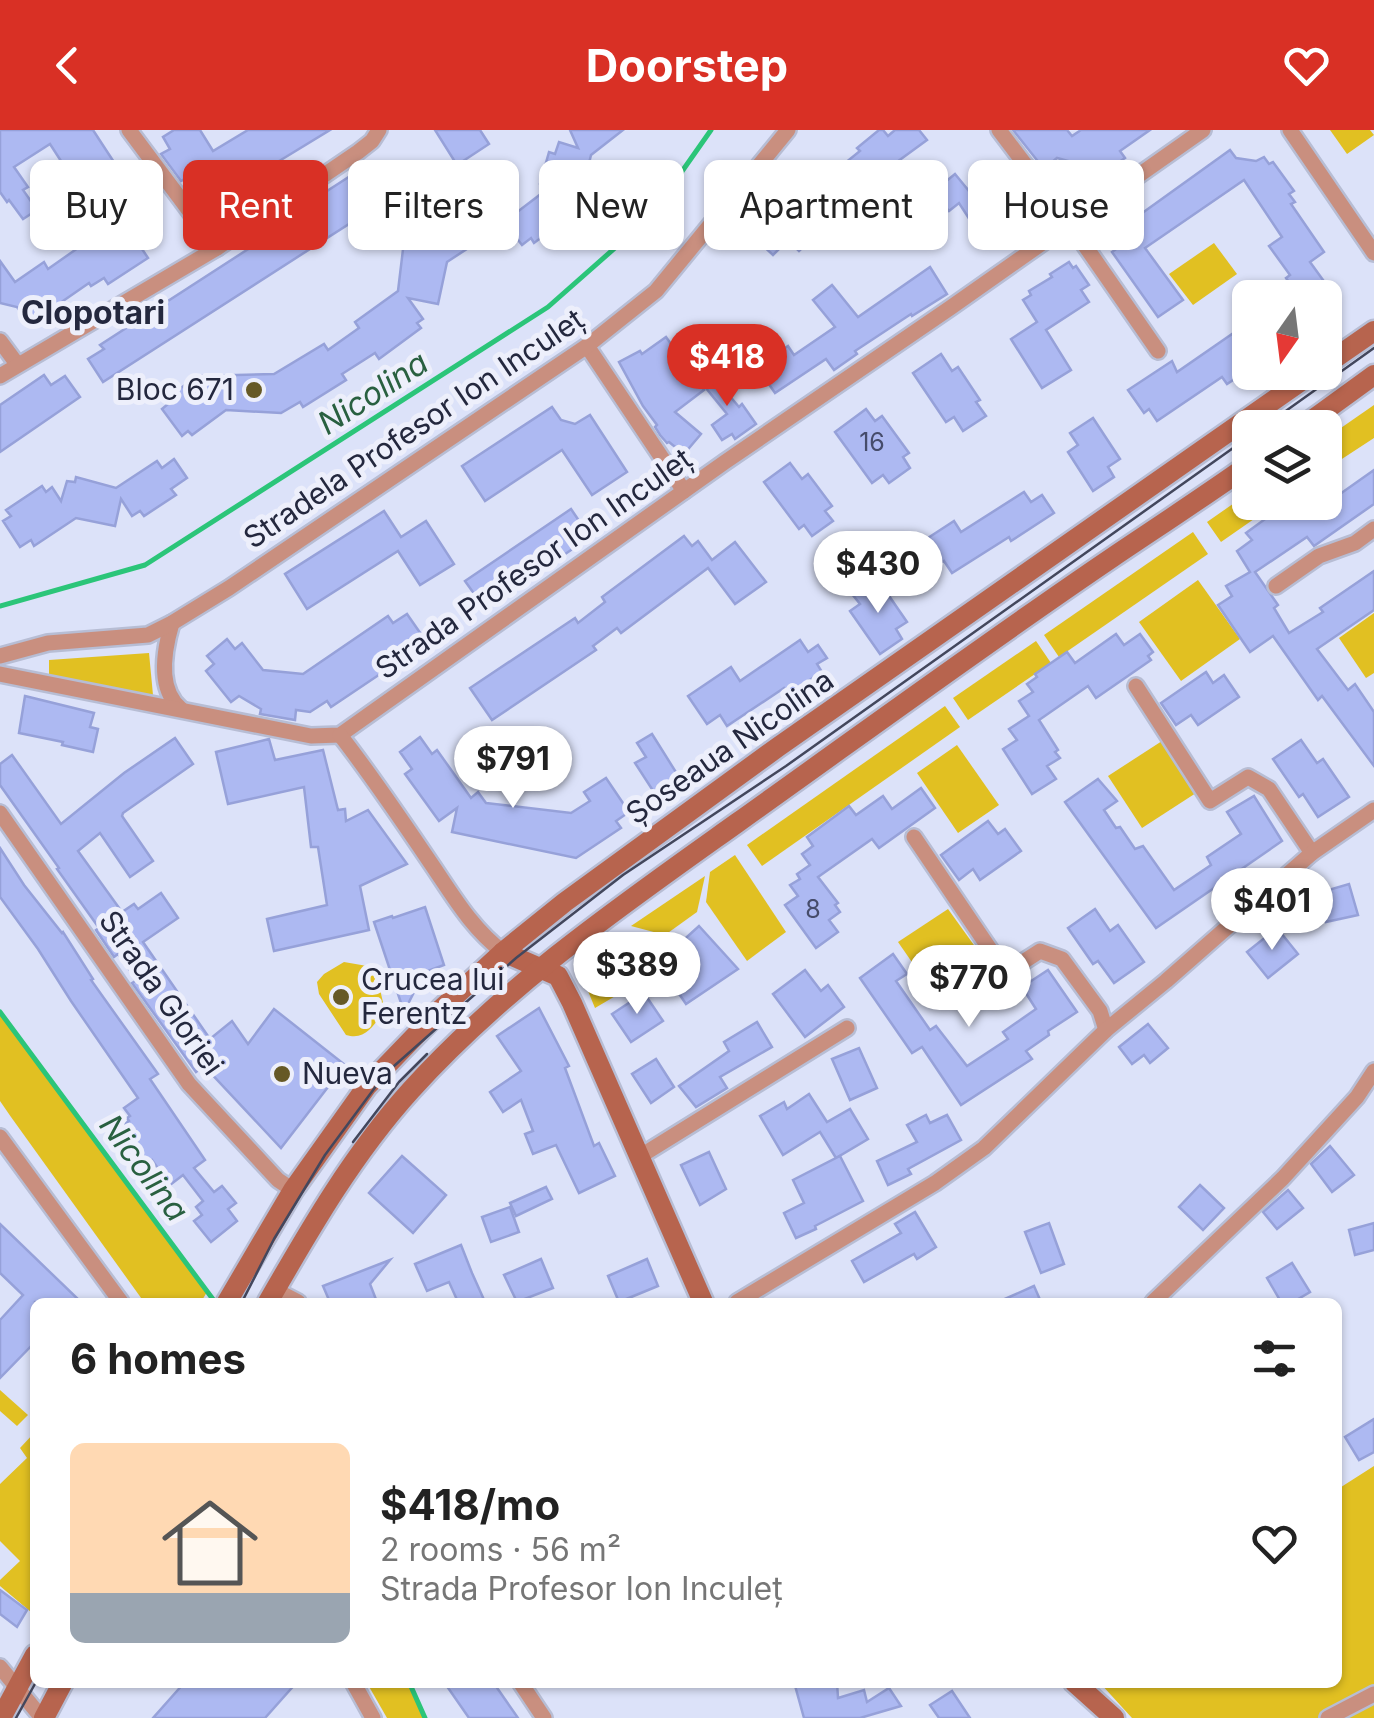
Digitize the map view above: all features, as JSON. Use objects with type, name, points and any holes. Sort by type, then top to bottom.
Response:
[{"type":"main road","points":[[1342,353],[1374,331]]},
{"type":"main road","points":[[1326,410],[1374,375]]},
{"type":"main road","name":"Șoseaua Nicolina","points":[[229,1298],[292,1190],[341,1120],[380,1072],[503,952],[564,902],[763,758],[1288,390]]},
{"type":"main road","points":[[271,1296],[344,1177],[408,1092],[539,968],[843,747],[1232,477]]},
{"type":"main road","points":[[503,952],[558,976],[701,1298]]},
{"type":"main road","points":[[1,1718],[30,1664]]},
{"type":"main road","points":[[43,1718],[60,1688]]},
{"type":"main road","points":[[1081,1688],[1114,1718]]},
{"type":"street","points":[[130,130],[183,202]]},
{"type":"street","points":[[328,172],[372,141],[379,130]]},
{"type":"street","name":"Stradela Profesor Ion Inculeț","points":[[0,656],[48,643],[148,634],[229,588],[587,346],[656,290],[788,130]]},
{"type":"street","points":[[998,130],[1021,160]]},
{"type":"street","name":"Strada Profesor Ion Inculeț","points":[[1144,171],[1202,130]]},
{"type":"street","points":[[1290,130],[1374,253]]},
{"type":"street","points":[[0,376],[214,250]]},
{"type":"street","name":"Strada Profesor Ion Inculeț","points":[[340,735],[1032,250]]},
{"type":"street","points":[[1088,250],[1158,351]]},
{"type":"street","points":[[0,342],[17,364]]},
{"type":"street","points":[[587,346],[684,491]]},
{"type":"street","points":[[1276,586],[1319,556],[1355,543],[1374,528]]},
{"type":"street","points":[[172,623],[166,642],[166,682],[172,702],[182,710]]},
{"type":"street","points":[[0,674],[311,736],[340,735],[464,912],[484,938],[503,952]]},
{"type":"street","points":[[1136,686],[1210,801],[1248,777],[1269,790],[1312,852]]},
{"type":"street","points":[[744,1298],[935,1184],[984,1148],[1106,1030],[1312,852],[1374,810]]},
{"type":"street","name":"Strada Gloriei","points":[[0,813],[189,1084],[278,1180],[292,1190]]},
{"type":"street","points":[[914,837],[1006,973],[1040,951],[1062,959],[1100,1012],[1106,1030]]},
{"type":"street","points":[[639,1157],[847,1028]]},
{"type":"street","points":[[1157,1298],[1283,1178],[1357,1097],[1374,1071]]},
{"type":"street","points":[[0,1138],[117,1298]]},
{"type":"street","points":[[0,1668],[43,1718]]},
{"type":"street","points":[[356,1688],[373,1718]]},
{"type":"street","points":[[524,1688],[544,1718]]},
{"type":"street","points":[[1328,1718],[1374,1694]]},
{"type":"shaded area","points":[[1330,130],[1370,130],[1374,135],[1347,154]]},
{"type":"shaded area","points":[[1214,243],[1237,274],[1193,305],[1169,274]]},
{"type":"shaded area","points":[[1374,405],[1374,438],[1342,459],[1342,427]]},
{"type":"shaded area","points":[[1232,505],[1232,520],[1253,520],[1221,542],[1207,522]]},
{"type":"shaded area","points":[[1193,532],[1208,554],[1059,657],[1044,635]]},
{"type":"shaded area","points":[[1198,580],[1240,639],[1181,681],[1139,622]]},
{"type":"shaded area","points":[[1374,613],[1374,673],[1366,678],[1339,638]]},
{"type":"shaded area","points":[[1036,641],[1051,663],[968,720],[953,698]]},
{"type":"shaded area","points":[[149,653],[153,695],[49,676],[49,660]]},
{"type":"shaded area","points":[[945,706],[960,727],[762,866],[747,845]]},
{"type":"shaded area","points":[[1162,741],[1196,793],[1142,828],[1108,776]]},
{"type":"shaded area","points":[[957,745],[999,805],[958,833],[917,773]]},
{"type":"shaded area","points":[[735,855],[786,932],[747,961],[706,902],[710,872]]},
{"type":"shaded area","points":[[705,876],[697,912],[665,935],[631,926]]},
{"type":"shaded area","points":[[948,909],[984,959],[934,994],[898,942]]},
{"type":"shaded area","points":[[600,947],[652,962],[658,971],[595,1008],[584,970]]},
{"type":"shaded area","points":[[344,962],[367,966],[376,972],[385,1011],[359,1036],[346,1035],[319,994],[317,982]]},
{"type":"shaded area","points":[[0,1012],[207,1292],[203,1298],[141,1298],[0,1101]]},
{"type":"shaded area","points":[[0,1390],[28,1415],[17,1426],[0,1411]]},
{"type":"shaded area","points":[[30,1437],[30,1611],[0,1586],[0,1580],[20,1561],[0,1541],[0,1484],[27,1458],[20,1448]]},
{"type":"shaded area","points":[[1374,1466],[1374,1718],[1132,1718],[1105,1688],[1342,1688],[1342,1486]]},
{"type":"shaded area","points":[[370,1688],[411,1688],[425,1718],[387,1718]]},
{"type":"building","points":[[0,130],[93,130],[113,160],[60,160],[50,144],[14,167],[28,187],[23,190],[30,200],[30,214],[23,219],[0,192]]},
{"type":"building","points":[[174,130],[200,130],[213,151],[248,130],[330,130],[281,160],[183,160],[181,181],[161,154],[170,149],[163,137]]},
{"type":"building","points":[[435,130],[480,130],[489,144],[465,160],[454,160]]},
{"type":"building","points":[[570,130],[623,130],[590,160],[547,160],[549,152],[555,154],[559,142],[578,148]]},
{"type":"building","points":[[879,130],[888,136],[895,130],[919,130],[927,140],[900,160],[849,160],[860,151],[857,148]]},
{"type":"building","points":[[1013,130],[1067,130],[1072,136],[1081,130],[1150,130],[1120,151],[1125,158],[1122,160],[1037,160]]},
{"type":"building","points":[[1230,150],[1236,158],[1256,161],[1264,157],[1269,164],[1273,162],[1294,191],[1289,194],[1295,202],[1291,204],[1324,252],[1310,262],[1323,280],[1287,280],[1290,275],[1269,246],[1282,237],[1244,180],[1145,248],[1183,300],[1158,317],[1112,252],[1144,250],[1144,212]]},
{"type":"building","points":[[955,174],[968,190],[968,217],[959,203],[948,210],[948,180]]},
{"type":"building","points":[[348,177],[348,225],[328,237],[328,190]]},
{"type":"building","points":[[539,195],[539,239],[534,243],[531,238],[522,245],[519,241],[519,211]]},
{"type":"building","points":[[75,250],[143,250],[148,258],[108,284],[104,278],[91,286],[89,283],[63,301],[67,306],[48,318],[43,311],[28,322],[17,307],[0,303],[0,261],[15,282],[44,262],[48,269]]},
{"type":"building","points":[[247,250],[308,250],[103,382],[88,359],[104,349],[100,345]]},
{"type":"building","points":[[403,250],[465,250],[447,262],[438,304],[408,298],[423,319],[417,323],[421,328],[379,359],[375,353],[342,374],[346,380],[303,407],[300,402],[281,413],[226,410],[192,435],[188,431],[182,436],[162,409],[168,404],[165,399],[198,376],[274,374],[324,344],[328,350],[359,328],[355,322],[398,291]]},
{"type":"building","points":[[1069,262],[1089,285],[1081,290],[1089,302],[1046,330],[1071,370],[1042,388],[1011,339],[1037,322],[1023,300],[1031,295],[1029,291]]},
{"type":"building","points":[[930,267],[947,294],[855,351],[857,354],[834,370],[826,359],[775,393],[757,367],[788,346],[794,355],[835,327],[813,300],[832,285],[858,317]]},
{"type":"building","points":[[1232,334],[1232,381],[1227,384],[1222,377],[1157,421],[1149,409],[1144,413],[1128,390],[1172,361],[1177,372]]},
{"type":"building","points":[[666,337],[704,390],[675,412],[701,434],[684,454],[660,435],[619,362],[640,351],[642,354]]},
{"type":"building","points":[[941,354],[952,371],[958,367],[986,416],[963,431],[954,417],[946,422],[913,373]]},
{"type":"building","points":[[706,368],[756,424],[735,439],[732,434],[722,440],[712,425],[727,414],[696,376]]},
{"type":"building","points":[[44,375],[51,385],[65,376],[80,397],[0,452],[0,405]]},
{"type":"building","points":[[552,407],[561,420],[575,424],[590,415],[627,472],[592,495],[562,450],[485,501],[462,466]]},
{"type":"building","points":[[866,409],[875,421],[882,416],[909,453],[903,457],[910,468],[889,483],[883,475],[872,483],[835,432]]},
{"type":"building","points":[[1093,418],[1120,459],[1108,467],[1114,477],[1093,491],[1068,452],[1078,445],[1070,433]]},
{"type":"building","points":[[174,459],[187,478],[171,489],[176,495],[144,516],[140,511],[132,516],[121,499],[115,526],[76,518],[34,546],[31,540],[20,547],[3,521],[11,516],[6,510],[42,486],[46,492],[52,487],[61,501],[67,481],[75,482],[76,477],[116,488],[157,461],[162,468]]},
{"type":"building","points":[[790,463],[802,479],[808,474],[832,506],[825,511],[833,521],[812,536],[804,525],[799,529],[764,482]]},
{"type":"building","points":[[1374,470],[1374,504],[1314,546],[1307,537],[1255,572],[1278,605],[1274,608],[1289,633],[1323,612],[1320,608],[1374,571],[1374,610],[1317,649],[1348,690],[1355,684],[1374,712],[1374,766],[1322,696],[1318,700],[1273,636],[1250,652],[1218,605],[1232,596],[1226,586],[1250,572],[1237,551],[1252,540],[1246,533],[1264,520],[1342,520],[1342,493]]},
{"type":"building","points":[[1024,492],[1031,502],[1042,495],[1054,513],[952,573],[944,561],[929,570],[914,547],[954,521],[961,532]]},
{"type":"building","points":[[571,509],[590,537],[485,609],[465,581]]},
{"type":"building","points":[[384,511],[401,537],[426,521],[454,564],[420,585],[398,551],[307,609],[285,574]]},
{"type":"building","points":[[684,536],[692,546],[698,541],[712,560],[735,542],[766,582],[735,604],[708,568],[621,633],[617,628],[593,646],[596,650],[492,720],[470,688],[575,618],[578,623],[605,602],[602,597]]},
{"type":"building","points":[[876,577],[907,622],[896,629],[902,639],[880,654],[850,611],[860,604],[852,594]]},
{"type":"building","points":[[407,614],[423,637],[409,646],[413,652],[331,707],[327,701],[310,712],[296,710],[295,720],[260,714],[261,709],[239,696],[231,702],[206,671],[214,664],[207,656],[227,639],[235,649],[242,643],[263,670],[303,674],[388,616],[393,623]]},
{"type":"building","points":[[1116,634],[1124,645],[1140,634],[1153,652],[1148,656],[1151,660],[1096,698],[1088,686],[1039,720],[1060,758],[1047,766],[1056,779],[1032,794],[1003,749],[1017,740],[1009,729],[1029,716],[1019,701],[1033,692],[1027,684],[1067,652],[1075,663]]},
{"type":"building","points":[[800,640],[808,652],[818,645],[827,658],[817,664],[822,672],[788,694],[784,688],[727,726],[720,715],[707,724],[688,696],[731,667],[740,681]]},
{"type":"building","points":[[1206,672],[1213,683],[1224,675],[1239,697],[1198,725],[1191,715],[1176,725],[1161,703]]},
{"type":"building","points":[[25,696],[94,713],[90,727],[98,729],[93,752],[19,733]]},
{"type":"building","points":[[652,734],[679,777],[674,780],[680,791],[661,803],[635,763],[646,757],[637,743]]},
{"type":"building","points":[[420,737],[432,754],[437,750],[471,798],[478,792],[486,803],[571,813],[590,801],[584,792],[606,778],[629,812],[616,821],[621,828],[576,858],[452,832],[457,808],[439,821],[405,774],[412,769],[400,752]]},
{"type":"building","points":[[175,738],[193,764],[122,816],[153,861],[130,877],[100,833],[78,851],[122,912],[134,904],[138,909],[161,893],[178,918],[143,942],[210,1039],[232,1021],[248,1044],[274,1009],[345,1065],[281,1148],[204,1066],[196,1072],[132,983],[137,980],[118,954],[114,957],[96,930],[99,928],[0,785],[0,764],[12,755],[61,824]]},
{"type":"building","points":[[269,739],[275,760],[323,750],[338,810],[345,809],[346,821],[368,810],[407,864],[360,886],[369,930],[274,951],[267,919],[327,905],[318,847],[311,847],[304,787],[228,804],[216,752]]},
{"type":"building","points":[[1301,740],[1317,763],[1323,759],[1349,797],[1318,817],[1273,759]]},
{"type":"building","points":[[1098,779],[1117,801],[1104,810],[1116,828],[1120,827],[1135,849],[1143,846],[1174,890],[1211,865],[1207,857],[1241,834],[1227,812],[1254,796],[1282,841],[1156,928],[1065,802]]},
{"type":"building","points":[[921,788],[935,808],[879,848],[872,839],[818,877],[838,903],[835,905],[840,912],[829,920],[838,932],[816,948],[785,905],[798,896],[790,885],[810,865],[802,854],[813,846],[807,837],[849,806],[856,815],[883,796],[892,809]]},
{"type":"building","points":[[988,821],[998,834],[1005,829],[1021,851],[980,880],[973,869],[959,880],[941,855]]},
{"type":"building","points":[[0,848],[63,932],[91,980],[158,1074],[150,1079],[205,1160],[194,1168],[214,1192],[222,1186],[236,1203],[228,1209],[237,1221],[211,1242],[194,1221],[202,1215],[196,1207],[203,1201],[183,1175],[170,1185],[152,1160],[148,1163],[122,1126],[130,1116],[124,1108],[138,1098],[0,897]]},
{"type":"building","points":[[1349,884],[1358,915],[1326,922],[1318,893]]},
{"type":"building","points":[[425,907],[444,965],[417,975],[404,1012],[374,922]]},
{"type":"building","points":[[1095,909],[1110,931],[1118,925],[1144,962],[1114,983],[1098,961],[1093,964],[1068,928]]},
{"type":"building","points":[[699,926],[738,969],[686,1004],[658,956],[677,946]]},
{"type":"building","points":[[1277,928],[1298,954],[1268,978],[1247,952]]},
{"type":"building","points":[[893,954],[907,974],[896,981],[930,1030],[936,1026],[967,1066],[1008,1039],[1003,1032],[1036,1009],[1022,987],[1048,970],[1077,1012],[1026,1051],[1032,1059],[961,1105],[922,1047],[912,1053],[860,978]]},
{"type":"building","points":[[805,970],[821,991],[828,985],[844,1007],[805,1037],[773,994]]},
{"type":"building","points":[[644,993],[663,1021],[631,1042],[612,1014]]},
{"type":"building","points":[[539,1008],[569,1066],[565,1068],[594,1146],[599,1143],[615,1176],[579,1193],[556,1145],[533,1154],[525,1134],[533,1131],[521,1100],[503,1112],[490,1092],[521,1071],[497,1036]]},
{"type":"building","points":[[757,1022],[772,1047],[720,1077],[727,1088],[696,1107],[679,1086],[729,1051],[724,1042]]},
{"type":"building","points":[[1148,1024],[1168,1048],[1150,1063],[1144,1055],[1132,1064],[1119,1047]]},
{"type":"building","points":[[859,1048],[877,1088],[850,1100],[832,1059]]},
{"type":"building","points":[[656,1059],[674,1087],[651,1103],[632,1074]]},
{"type":"building","points":[[809,1094],[827,1122],[850,1109],[868,1139],[836,1158],[820,1132],[783,1155],[760,1116],[784,1102],[787,1109]]},
{"type":"building","points":[[926,1115],[930,1123],[947,1115],[961,1140],[908,1169],[911,1174],[888,1185],[877,1161],[917,1142],[907,1125]]},
{"type":"building","points":[[1330,1146],[1354,1175],[1332,1192],[1311,1164]]},
{"type":"building","points":[[709,1152],[726,1189],[700,1205],[681,1165]]},
{"type":"building","points":[[402,1156],[446,1195],[413,1233],[369,1193]]},
{"type":"building","points":[[840,1156],[863,1201],[796,1238],[784,1213],[804,1203],[793,1180]]},
{"type":"building","points":[[1200,1185],[1224,1208],[1203,1230],[1179,1207]]},
{"type":"building","points":[[546,1187],[552,1199],[516,1216],[510,1203]]},
{"type":"building","points":[[1288,1190],[1303,1208],[1277,1229],[1263,1212]]},
{"type":"building","points":[[510,1207],[519,1232],[491,1242],[482,1217]]},
{"type":"building","points":[[915,1212],[936,1247],[917,1259],[914,1254],[864,1282],[852,1261],[901,1233],[895,1224]]},
{"type":"building","points":[[1049,1223],[1064,1264],[1041,1273],[1025,1232]]},
{"type":"building","points":[[1374,1223],[1374,1250],[1355,1255],[1349,1230]]},
{"type":"building","points":[[0,1224],[77,1298],[30,1298],[30,1347],[0,1378],[0,1320],[23,1295],[0,1273]]},
{"type":"building","points":[[461,1245],[483,1298],[456,1298],[449,1282],[427,1291],[415,1264]]},
{"type":"building","points":[[541,1259],[553,1288],[527,1298],[515,1298],[504,1275]]},
{"type":"building","points":[[647,1259],[658,1286],[629,1298],[617,1298],[608,1276]]},
{"type":"building","points":[[390,1260],[370,1284],[375,1298],[328,1298],[323,1286]]},
{"type":"building","points":[[1292,1263],[1310,1292],[1300,1298],[1279,1298],[1267,1278]]},
{"type":"building","points":[[1034,1286],[1039,1298],[1007,1298]]},
{"type":"building","points":[[1374,1419],[1374,1452],[1359,1460],[1345,1437]]},
{"type":"building","points":[[0,1590],[27,1610],[17,1627],[0,1614]]},
{"type":"building","points":[[180,1688],[292,1688],[265,1718],[153,1718]]},
{"type":"building","points":[[448,1688],[497,1688],[518,1718],[469,1718]]},
{"type":"building","points":[[796,1688],[837,1688],[838,1698],[864,1690],[867,1702],[889,1688],[901,1706],[860,1718],[804,1718]]},
{"type":"building","points":[[952,1691],[970,1718],[939,1718],[930,1705]]},
{"type":"waterway","name":"Nicolina","points":[[0,606],[145,565],[548,307],[650,217],[711,130]]},
{"type":"waterway","name":"Nicolina","points":[[0,1012],[212,1298]]},
{"type":"waterway","name":"Nicolina","points":[[412,1688],[425,1718]]},
{"type":"tram line","points":[[1287,410],[1374,348]]},
{"type":"tram line","points":[[244,1298],[325,1155],[385,1074],[516,958],[623,875],[786,766],[1232,449]]},
{"type":"tram line","points":[[353,1142],[399,1082],[427,1054]]},
{"type":"tram line","points":[[16,1718],[33,1688]]},
{"type":"place","name":"Bloc 671","points":[[254,390]]},
{"type":"place","name":"Crucea lui Ferentz","points":[[341,997]]},
{"type":"place","name":"Nueva","points":[[282,1074]]},
{"type":"district","name":"Clopotari","points":[[93,313]]}]
